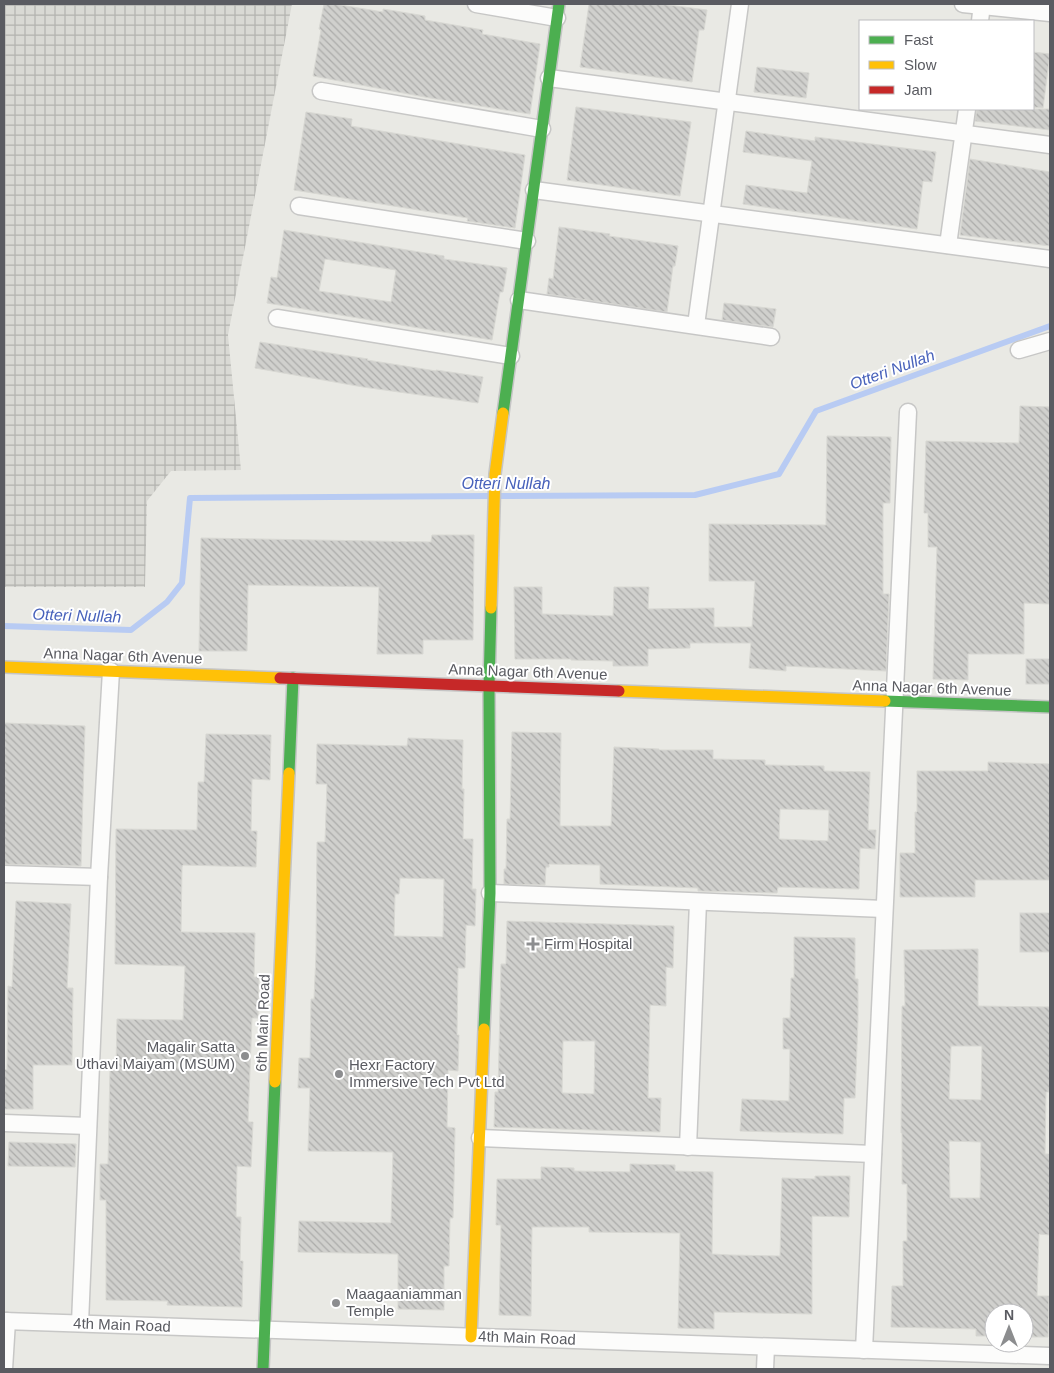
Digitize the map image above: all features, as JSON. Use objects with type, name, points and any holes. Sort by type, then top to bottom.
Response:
[{"type":"street","points":[[471,1336],[490,893],[489,686],[495,474],[558,11],[476,4]]},
{"type":"street","points":[[696,325],[740,4]]},
{"type":"street","points":[[963,4],[981,10],[1050,13]]},
{"type":"street","points":[[549,78],[1050,145]]},
{"type":"street","points":[[320,91],[542,129]]},
{"type":"street","points":[[948,245],[967,110]]},
{"type":"street","points":[[534,190],[1050,259]]},
{"type":"street","points":[[299,206],[527,241]]},
{"type":"street","points":[[519,300],[771,337]]},
{"type":"street","points":[[277,318],[511,356]]},
{"type":"street","points":[[1019,350],[1050,340]]},
{"type":"street","points":[[864,1350],[908,412]]},
{"type":"street","name":"Anna Nagar 6th Avenue","points":[[4,667],[1050,707]]},
{"type":"street","points":[[80,1323],[99,877],[112,671]]},
{"type":"street","name":"6th Main Road","points":[[263,1369],[293,678]]},
{"type":"street","points":[[4,874],[99,877]]},
{"type":"street","points":[[490,893],[884,910]]},
{"type":"street","points":[[688,1147],[698,902]]},
{"type":"street","points":[[4,1123],[88,1126]]},
{"type":"street","points":[[480,1138],[874,1154]]},
{"type":"street","points":[[4,1369],[6,1321]]},
{"type":"street","name":"4th Main Road","points":[[6,1321],[1050,1356]]},
{"type":"street","points":[[765,1369],[766,1347]]},
{"type":"shaded area","points":[[4,4],[292,4],[228,335],[241,470],[171,471],[147,501],[145,587],[4,587]]},
{"type":"building","points":[[324,4],[383,12],[383,9],[425,16],[425,20],[483,30],[482,34],[540,44],[530,114],[313,76]]},
{"type":"building","points":[[589,4],[660,4],[707,10],[704,30],[699,30],[692,82],[580,67]]},
{"type":"building","points":[[1034,52],[1050,54],[1043,108],[1034,107]]},
{"type":"building","points":[[757,67],[809,73],[806,98],[754,92]]},
{"type":"building","points":[[576,107],[691,122],[680,196],[567,180]]},
{"type":"building","points":[[1050,109],[1050,130],[975,121],[977,110]]},
{"type":"building","points":[[306,112],[352,119],[351,126],[525,155],[515,228],[467,221],[468,218],[294,190]]},
{"type":"building","points":[[746,131],[815,141],[815,137],[936,152],[932,182],[923,181],[917,229],[743,204],[746,185],[807,193],[812,161],[743,152]]},
{"type":"building","points":[[970,159],[1050,172],[1050,246],[960,235]]},
{"type":"building","points":[[559,227],[678,246],[675,266],[673,266],[667,312],[547,294],[549,278],[553,279]]},
{"type":"building","points":[[284,230],[444,256],[444,259],[507,268],[503,292],[500,292],[492,340],[267,303],[271,277],[277,278]],"holes":[[[325,259],[396,270],[391,302],[319,291]]]},
{"type":"building","points":[[724,303],[776,309],[773,327],[722,320]]},
{"type":"building","points":[[260,342],[483,377],[478,403],[363,387],[255,368]]},
{"type":"building","points":[[1020,406],[1050,407],[1050,604],[1024,603],[1024,654],[968,654],[968,680],[933,679],[937,547],[928,547],[928,513],[924,513],[926,441],[1019,443]]},
{"type":"building","points":[[827,436],[891,437],[890,503],[883,503],[883,594],[889,594],[886,671],[786,666],[786,671],[749,668],[751,643],[690,643],[690,648],[648,649],[648,666],[613,666],[613,661],[515,659],[514,587],[542,587],[542,614],[613,616],[614,587],[649,587],[648,609],[714,608],[714,627],[752,627],[755,581],[709,581],[709,524],[826,525]]},
{"type":"building","points":[[432,535],[474,535],[473,640],[423,640],[423,654],[377,654],[379,587],[248,585],[247,651],[199,651],[201,538],[431,542]]},
{"type":"building","points":[[1026,659],[1050,659],[1050,684],[1026,684]]},
{"type":"building","points":[[4,723],[85,726],[81,866],[4,864]]},
{"type":"building","points":[[512,732],[561,733],[560,826],[611,826],[614,747],[659,750],[713,750],[713,759],[765,760],[765,765],[824,766],[824,771],[870,772],[868,830],[876,830],[875,849],[860,848],[859,889],[778,887],[777,893],[698,891],[698,888],[600,884],[600,865],[549,864],[549,867],[546,867],[545,885],[504,884],[507,819],[510,819]],"holes":[[[780,809],[829,810],[828,841],[779,839]]]},
{"type":"building","points":[[206,734],[271,735],[270,780],[252,779],[251,831],[257,831],[256,867],[183,865],[182,867],[181,932],[255,933],[254,977],[259,977],[258,1018],[252,1018],[248,1122],[253,1122],[251,1167],[237,1166],[236,1217],[241,1217],[240,1261],[243,1261],[242,1307],[167,1305],[168,1301],[106,1300],[106,1200],[100,1200],[100,1164],[108,1164],[110,1068],[116,1069],[117,1019],[183,1020],[185,966],[115,964],[116,829],[197,830],[198,782],[204,782]]},
{"type":"building","points":[[408,738],[463,740],[463,839],[473,839],[472,889],[476,889],[475,926],[466,925],[465,968],[458,968],[458,1071],[448,1070],[447,1127],[455,1128],[453,1218],[450,1218],[449,1266],[444,1266],[444,1310],[398,1309],[398,1254],[298,1252],[299,1221],[391,1223],[393,1152],[308,1151],[310,1088],[298,1088],[299,1058],[310,1058],[311,999],[314,999],[316,954],[317,842],[325,842],[327,784],[316,784],[317,744],[407,746]],"holes":[[[400,878],[444,879],[443,937],[394,936],[395,894],[399,894]]]},
{"type":"building","points":[[988,762],[1050,764],[1050,880],[975,880],[975,897],[900,897],[900,853],[915,853],[917,771],[988,771]]},
{"type":"building","points":[[16,901],[71,904],[67,988],[73,988],[72,1065],[33,1065],[33,1109],[4,1109],[4,1069],[7,1070],[8,986],[12,987]]},
{"type":"building","points":[[1020,913],[1050,913],[1050,952],[1020,952]]},
{"type":"building","points":[[507,921],[674,926],[673,968],[666,967],[666,1006],[650,1005],[648,1098],[661,1098],[660,1132],[494,1127],[495,1092],[498,1092],[501,964],[506,964]],"holes":[[[563,1041],[595,1041],[594,1094],[562,1093]]]},
{"type":"building","points":[[794,937],[855,938],[858,1020],[855,1098],[844,1098],[843,1134],[740,1131],[742,1099],[789,1101],[790,1049],[783,1049],[783,1018],[790,1018],[791,978],[794,978]]},
{"type":"building","points":[[978,949],[978,1006],[1050,1007],[1050,1092],[1046,1092],[1045,1154],[1050,1154],[1050,1235],[1039,1234],[1037,1296],[1049,1296],[1048,1337],[1034,1337],[1034,1303],[984,1303],[984,1336],[976,1336],[976,1329],[891,1327],[892,1286],[903,1286],[903,1241],[907,1241],[907,1184],[902,1184],[901,1133],[902,1006],[905,1006],[904,950]],"holes":[[[951,1046],[982,1046],[981,1100],[949,1099]],[[949,1141],[981,1142],[980,1198],[950,1198]]]},
{"type":"building","points":[[9,1142],[76,1144],[75,1167],[8,1166]]},
{"type":"building","points":[[630,1164],[675,1165],[675,1171],[713,1172],[712,1254],[730,1255],[780,1256],[782,1178],[815,1179],[815,1176],[850,1176],[849,1217],[812,1216],[812,1314],[714,1312],[714,1329],[678,1328],[680,1233],[589,1232],[589,1227],[532,1227],[531,1316],[499,1315],[501,1225],[496,1225],[497,1179],[541,1179],[541,1167],[574,1168],[574,1171],[630,1172]]},
{"type":"waterway","name":"Otteri Nullah","points":[[499,496],[695,495],[779,474],[816,411],[1050,326]]},
{"type":"waterway","name":"Otteri Nullah","points":[[4,626],[131,630],[167,602],[182,583],[190,498],[489,496]]},
{"type":"traffic: fast","points":[[503,413],[559,4]]},
{"type":"traffic: fast","points":[[484,1029],[490,893],[489,686],[491,608]]},
{"type":"traffic: fast","points":[[289,773],[293,678]]},
{"type":"traffic: fast","points":[[885,701],[1050,707]]},
{"type":"traffic: fast","points":[[263,1369],[275,1082]]},
{"type":"traffic: slow","points":[[491,608],[495,474],[503,413]]},
{"type":"traffic: slow","points":[[4,667],[280,678]]},
{"type":"traffic: slow","points":[[619,691],[885,701]]},
{"type":"traffic: slow","points":[[275,1082],[289,773]]},
{"type":"traffic: slow","points":[[471,1337],[484,1029]]},
{"type":"traffic: jam","points":[[280,678],[619,691]]},
{"type":"place","name":"Firm Hospital","points":[[533,944]]},
{"type":"place","name":"Magalir Satta Uthavi Maiyam (MSUM)","points":[[245,1056]]},
{"type":"place","name":"Hexr Factory Immersive Tech Pvt Ltd","points":[[339,1074]]},
{"type":"place","name":"Maagaaniamman Temple","points":[[336,1303]]}]
